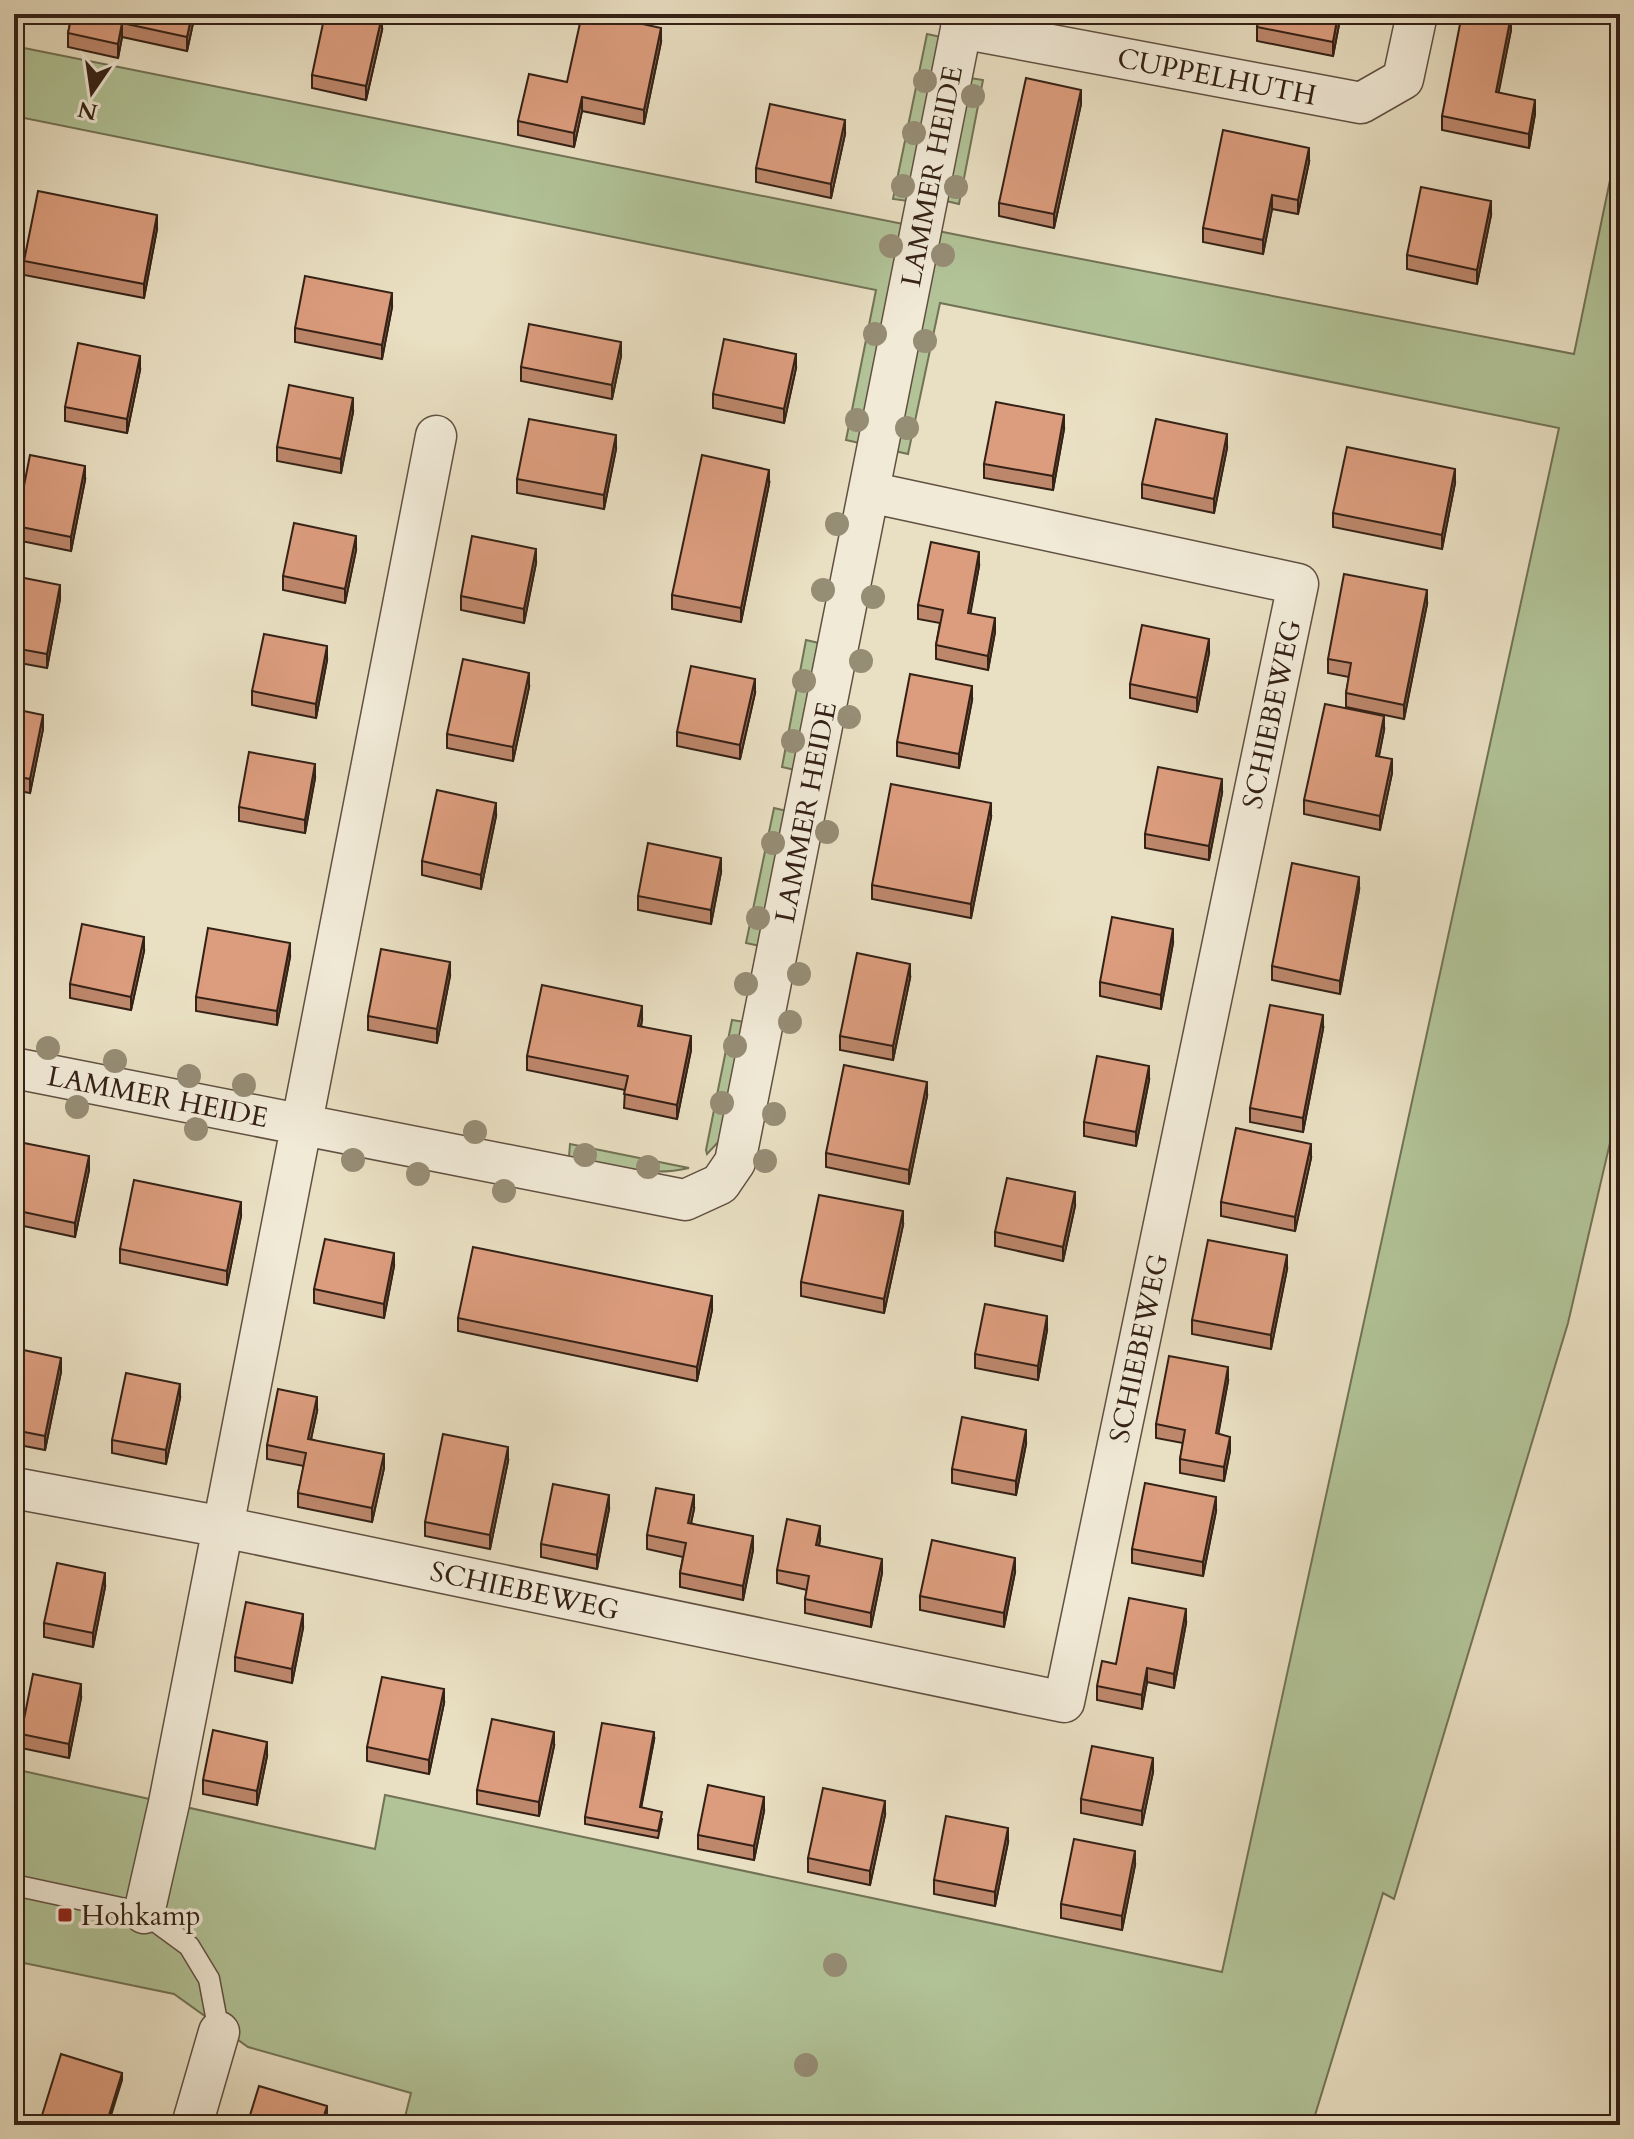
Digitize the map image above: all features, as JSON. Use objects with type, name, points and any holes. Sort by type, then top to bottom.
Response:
[{"type":"street","name":"CUPPELHUTH","points":[[962,21],[1361,103],[1403,79],[1417,14]]},
{"type":"street","name":"LAMMER HEIDE","points":[[14,1068],[685,1200],[720,1184],[735,1162],[962,21]]},
{"type":"street","name":"LAMMER HEIDE","points":[[302,1124],[436,436]]},
{"type":"street","name":"SCHIEBEWEG","points":[[14,1488],[223,1527],[1064,1702],[1298,584],[869,492]]},
{"type":"street","points":[[144,1913],[169,1803],[302,1124]]},
{"type":"street","points":[[192,2125],[219,2032]]},
{"type":"lane","points":[[14,1885],[144,1913],[189,1946],[209,1979],[219,2032]]},
{"type":"green space","points":[[927,34],[941,37],[908,201],[893,199]]},
{"type":"green space","points":[[14,46],[993,242],[1574,354],[1620,132],[1620,1100],[1568,1323],[1394,1899],[1383,1893],[1312,2125],[403,2125],[411,2093],[248,2047],[174,1994],[14,1961],[14,1769],[375,1849],[385,1795],[1222,1972],[1559,428],[940,303],[908,454],[846,440],[876,290],[14,116]]},
{"type":"green space","points":[[970,78],[983,80],[959,204],[946,201]]},
{"type":"green space","points":[[806,640],[819,643],[795,770],[782,767]]},
{"type":"green space","points":[[774,808],[787,811],[760,946],[746,943]]},
{"type":"green space","points":[[732,1020],[745,1022],[721,1139],[707,1154],[706,1150]]},
{"type":"green space","points":[[570,1144],[689,1168],[659,1172],[614,1167],[569,1157]]},
{"type":"building","points":[[72,14],[192,14],[187,37],[122,23],[118,44],[68,33]]},
{"type":"building","points":[[325,14],[382,16],[366,86],[312,75]]},
{"type":"building","points":[[582,14],[597,14],[661,28],[644,110],[582,97],[574,133],[518,121],[529,74],[567,82]]},
{"type":"building","points":[[1260,14],[1338,14],[1333,42],[1257,27]]},
{"type":"building","points":[[1462,14],[1511,16],[1496,92],[1535,100],[1529,134],[1442,116]]},
{"type":"building","points":[[1026,78],[1081,90],[1054,214],[999,203]]},
{"type":"building","points":[[770,104],[845,120],[831,184],[756,168]]},
{"type":"building","points":[[1223,130],[1309,148],[1298,200],[1272,195],[1263,240],[1203,228]]},
{"type":"building","points":[[1421,187],[1491,201],[1477,270],[1407,255]]},
{"type":"building","points":[[38,191],[157,215],[144,284],[24,261]]},
{"type":"building","points":[[305,276],[392,293],[382,345],[295,328]]},
{"type":"building","points":[[529,324],[621,342],[612,385],[521,367]]},
{"type":"building","points":[[724,339],[796,354],[784,409],[713,394]]},
{"type":"building","points":[[78,343],[140,356],[127,419],[65,407]]},
{"type":"building","points":[[289,385],[353,398],[341,459],[277,447]]},
{"type":"building","points":[[996,402],[1064,415],[1053,476],[984,464]]},
{"type":"building","points":[[529,419],[616,435],[604,495],[517,479]]},
{"type":"building","points":[[1156,419],[1227,434],[1214,499],[1142,484]]},
{"type":"building","points":[[1347,447],[1455,469],[1442,535],[1333,513]]},
{"type":"building","points":[[30,455],[85,466],[71,537],[16,526]]},
{"type":"building","points":[[702,455],[769,470],[741,608],[672,595]]},
{"type":"building","points":[[294,523],[356,536],[345,589],[283,576]]},
{"type":"building","points":[[472,536],[536,549],[524,609],[461,596]]},
{"type":"building","points":[[931,542],[979,552],[968,613],[995,618],[988,656],[936,645],[943,610],[918,605]]},
{"type":"building","points":[[1344,574],[1427,590],[1404,705],[1346,693],[1351,663],[1328,659]]},
{"type":"building","points":[[14,576],[60,585],[47,654],[14,648]]},
{"type":"building","points":[[1142,625],[1209,639],[1197,698],[1130,684]]},
{"type":"building","points":[[264,634],[327,646],[316,704],[252,691]]},
{"type":"building","points":[[463,659],[529,673],[513,747],[447,734]]},
{"type":"building","points":[[691,666],[755,679],[740,745],[677,732]]},
{"type":"building","points":[[910,674],[972,686],[959,754],[897,742]]},
{"type":"building","points":[[1325,704],[1384,716],[1376,756],[1392,759],[1380,816],[1304,800]]},
{"type":"building","points":[[14,709],[43,715],[30,779],[14,776]]},
{"type":"building","points":[[249,752],[315,764],[305,820],[239,807]]},
{"type":"building","points":[[1158,767],[1222,779],[1209,846],[1145,834]]},
{"type":"building","points":[[891,784],[991,803],[971,904],[872,885]]},
{"type":"building","points":[[437,790],[496,803],[481,875],[422,861]]},
{"type":"building","points":[[648,843],[721,858],[711,910],[638,896]]},
{"type":"building","points":[[1292,863],[1359,877],[1340,981],[1272,966]]},
{"type":"building","points":[[1112,917],[1173,929],[1161,995],[1100,982]]},
{"type":"building","points":[[82,924],[144,937],[131,997],[70,984]]},
{"type":"building","points":[[208,928],[290,943],[277,1011],[196,997]]},
{"type":"building","points":[[381,949],[450,962],[437,1029],[368,1016]]},
{"type":"building","points":[[857,953],[910,964],[893,1046],[840,1036]]},
{"type":"building","points":[[542,985],[642,1006],[638,1026],[691,1036],[677,1105],[624,1094],[628,1076],[527,1056]]},
{"type":"building","points":[[1270,1005],[1323,1015],[1303,1118],[1250,1108]]},
{"type":"building","points":[[1097,1056],[1149,1066],[1136,1132],[1084,1122]]},
{"type":"building","points":[[844,1065],[927,1082],[909,1170],[826,1153]]},
{"type":"building","points":[[1236,1128],[1311,1144],[1295,1217],[1221,1202]]},
{"type":"building","points":[[14,1141],[89,1156],[75,1223],[14,1210]]},
{"type":"building","points":[[1007,1178],[1075,1192],[1063,1247],[995,1232]]},
{"type":"building","points":[[134,1180],[241,1202],[227,1271],[120,1249]]},
{"type":"building","points":[[819,1195],[903,1211],[884,1299],[801,1282]]},
{"type":"building","points":[[325,1239],[394,1253],[384,1304],[314,1289]]},
{"type":"building","points":[[1208,1240],[1287,1255],[1271,1335],[1192,1320]]},
{"type":"building","points":[[473,1247],[712,1296],[697,1367],[458,1318]]},
{"type":"building","points":[[985,1304],[1047,1316],[1038,1366],[975,1354]]},
{"type":"building","points":[[14,1348],[61,1358],[45,1436],[14,1430]]},
{"type":"building","points":[[1169,1356],[1228,1367],[1216,1433],[1230,1437],[1224,1467],[1180,1459],[1185,1430],[1156,1424]]},
{"type":"building","points":[[126,1373],[180,1384],[166,1450],[112,1440]]},
{"type":"building","points":[[278,1389],[317,1397],[308,1439],[384,1454],[372,1508],[298,1493],[306,1453],[267,1445]]},
{"type":"building","points":[[962,1417],[1026,1430],[1016,1481],[952,1469]]},
{"type":"building","points":[[443,1434],[508,1447],[490,1535],[425,1522]]},
{"type":"building","points":[[1145,1483],[1216,1497],[1203,1562],[1132,1549]]},
{"type":"building","points":[[553,1484],[609,1495],[597,1555],[541,1544]]},
{"type":"building","points":[[656,1488],[694,1495],[688,1523],[753,1536],[743,1586],[680,1573],[686,1543],[647,1535]]},
{"type":"building","points":[[787,1519],[820,1526],[816,1545],[882,1559],[871,1613],[805,1599],[809,1576],[777,1570]]},
{"type":"building","points":[[932,1540],[1015,1558],[1004,1613],[920,1596]]},
{"type":"building","points":[[57,1563],[105,1573],[93,1633],[44,1623]]},
{"type":"building","points":[[1129,1598],[1186,1609],[1174,1674],[1147,1668],[1142,1695],[1097,1686],[1102,1661],[1116,1664]]},
{"type":"building","points":[[246,1602],[303,1614],[292,1669],[235,1657]]},
{"type":"building","points":[[33,1674],[81,1684],[69,1744],[21,1734]]},
{"type":"building","points":[[382,1677],[444,1689],[429,1760],[367,1747]]},
{"type":"building","points":[[492,1719],[554,1732],[539,1802],[477,1790]]},
{"type":"building","points":[[602,1723],[654,1732],[640,1807],[662,1812],[658,1831],[585,1817]]},
{"type":"building","points":[[213,1730],[267,1742],[257,1791],[203,1780]]},
{"type":"building","points":[[1092,1746],[1153,1758],[1142,1811],[1081,1799]]},
{"type":"building","points":[[708,1785],[764,1797],[754,1846],[698,1835]]},
{"type":"building","points":[[823,1788],[885,1801],[870,1871],[808,1858]]},
{"type":"building","points":[[946,1816],[1008,1828],[995,1892],[934,1880]]},
{"type":"building","points":[[1074,1839],[1135,1851],[1122,1916],[1061,1904]]},
{"type":"building","points":[[14,2048],[22,2050],[14,2075]]},
{"type":"building","points":[[61,2054],[122,2073],[106,2125],[39,2125]]},
{"type":"building","points":[[259,2086],[327,2106],[321,2125],[247,2125]]},
{"type":"place","name":"Hohkamp","points":[[65,1915]]}]
